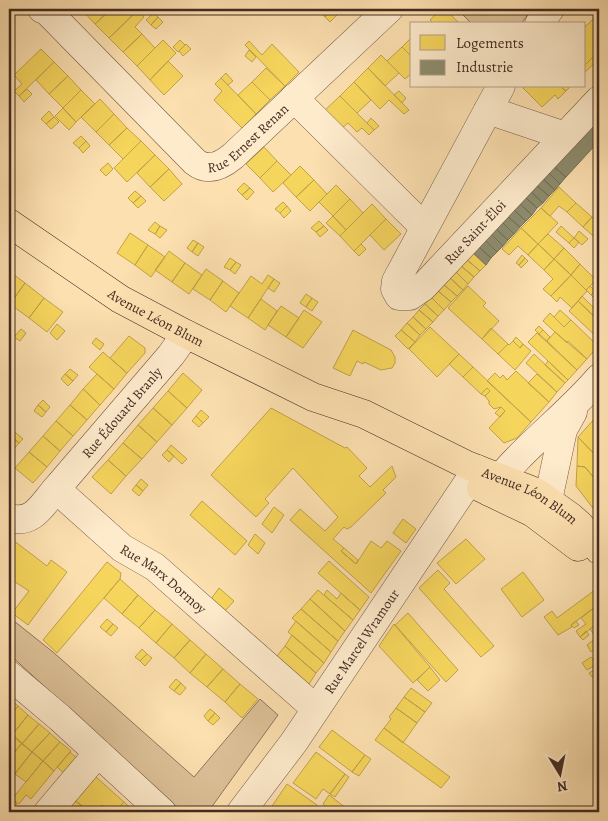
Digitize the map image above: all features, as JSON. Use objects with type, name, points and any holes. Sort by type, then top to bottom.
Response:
[{"type":"main road","name":"Avenue Léon Blum","points":[[9,223],[120,299],[313,397],[350,424],[484,480],[524,486],[567,538],[599,566]]},
{"type":"main road","name":"Avenue Léon Blum","points":[[539,505],[580,525],[599,550]]},
{"type":"street","name":"Rue Ernest Renan","points":[[42,9],[48,11],[201,166],[210,168],[225,162],[389,9]]},
{"type":"street","points":[[540,22],[550,9]]},
{"type":"street","name":"Rue Saint-Éloi","points":[[500,88],[395,283],[395,292],[401,297],[410,296],[424,287],[599,100]]},
{"type":"street","points":[[294,98],[424,227]]},
{"type":"street","points":[[488,110],[565,136]]},
{"type":"street","name":"Rue Édouard Branly","points":[[56,489],[171,355],[186,334]]},
{"type":"street","points":[[539,505],[552,484],[563,430],[591,387]]},
{"type":"street","name":"Rue Marcel Wramour","points":[[242,812],[484,480],[591,387]]},
{"type":"street","points":[[9,518],[17,521],[30,518],[56,489]]},
{"type":"street","name":"Rue Marx Dormoy","points":[[56,489],[122,548],[155,567],[316,709]]},
{"type":"street","points":[[9,675],[60,718],[162,812]]},
{"type":"street","points":[[48,812],[98,753]]},
{"type":"shaded area","points":[[457,9],[532,9],[522,22],[470,22]]},
{"type":"shaded area","points":[[9,617],[53,652],[194,777],[260,699],[278,715],[208,812],[182,812],[9,654]]},
{"type":"building: Logements","points":[[83,9],[111,9],[95,24]]},
{"type":"building: Logements","points":[[111,9],[135,9],[137,11],[109,38],[95,24]]},
{"type":"building: Logements","points":[[323,9],[333,9],[325,17],[320,12]]},
{"type":"building: Logements","points":[[333,9],[338,14],[330,22],[325,17]]},
{"type":"building: Logements","points":[[350,9],[363,9],[356,15]]},
{"type":"building: Logements","points":[[441,9],[445,9],[458,22],[432,22],[430,20]]},
{"type":"building: Logements","points":[[137,11],[144,17],[135,27],[142,34],[123,52],[109,38]]},
{"type":"building: Logements","points":[[154,13],[158,17],[151,25],[146,20]]},
{"type":"building: Logements","points":[[599,13],[599,51],[586,64],[586,26]]},
{"type":"building: Logements","points":[[158,17],[163,22],[156,29],[151,25]]},
{"type":"building: Logements","points":[[142,34],[155,48],[137,66],[123,52]]},
{"type":"building: Logements","points":[[410,39],[410,55],[402,47]]},
{"type":"building: Logements","points":[[163,40],[176,53],[150,80],[137,66]]},
{"type":"building: Logements","points":[[180,40],[185,45],[178,52],[173,47]]},
{"type":"building: Logements","points":[[249,41],[262,55],[272,44],[299,72],[285,86],[245,45]]},
{"type":"building: Logements","points":[[186,44],[191,49],[183,56],[179,51]]},
{"type":"building: Logements","points":[[402,47],[410,55],[410,75],[405,79],[387,61]]},
{"type":"building: Logements","points":[[41,49],[54,62],[19,96],[14,91],[22,84],[14,75]]},
{"type":"building: Logements","points":[[249,50],[256,57],[252,62],[245,56]]},
{"type":"building: Logements","points":[[599,51],[599,59],[586,71],[586,64]]},
{"type":"building: Logements","points":[[381,55],[399,73],[385,86],[368,68]]},
{"type":"building: Logements","points":[[168,61],[183,76],[164,95],[150,80]]},
{"type":"building: Logements","points":[[54,62],[68,76],[49,94],[36,80]]},
{"type":"building: Logements","points":[[266,68],[285,86],[270,100],[252,82]]},
{"type":"building: Logements","points":[[368,68],[409,110],[404,114],[389,100],[380,109],[354,82]]},
{"type":"building: Logements","points":[[226,73],[233,81],[228,85],[221,78]]},
{"type":"building: Logements","points":[[68,76],[81,90],[63,108],[49,94]]},
{"type":"building: Logements","points":[[221,78],[256,114],[242,128],[214,100],[222,91],[215,84]]},
{"type":"building: Logements","points":[[252,82],[270,100],[256,114],[238,95]]},
{"type":"building: Logements","points":[[354,82],[371,100],[357,113],[340,96]]},
{"type":"building: Logements","points":[[523,88],[562,88],[566,91],[558,99],[555,95],[542,107]]},
{"type":"building: Logements","points":[[27,89],[32,94],[24,102],[19,96]]},
{"type":"building: Logements","points":[[81,90],[95,104],[76,122],[63,108]]},
{"type":"building: Logements","points":[[399,91],[406,98],[402,103],[394,95]]},
{"type":"building: Logements","points":[[340,96],[374,130],[369,135],[362,128],[357,132],[348,123],[342,128],[325,110]]},
{"type":"building: Logements","points":[[100,99],[114,114],[96,132],[81,117]]},
{"type":"building: Logements","points":[[63,108],[76,122],[69,130],[55,116]]},
{"type":"building: Logements","points":[[49,111],[54,117],[46,124],[41,119]]},
{"type":"building: Logements","points":[[114,114],[127,128],[109,145],[96,132]]},
{"type":"building: Logements","points":[[54,117],[59,122],[51,129],[46,124]]},
{"type":"building: Logements","points":[[371,118],[379,126],[374,130],[367,123]]},
{"type":"building: Logements","points":[[127,128],[141,141],[123,159],[109,145]]},
{"type":"building: Logements","points":[[81,136],[86,141],[79,148],[73,143]]},
{"type":"building: Logements","points":[[86,141],[90,146],[83,153],[79,148]]},
{"type":"building: Logements","points":[[141,141],[155,155],[127,182],[114,168]]},
{"type":"building: Logements","points":[[264,147],[277,161],[260,178],[246,164]]},
{"type":"building: Logements","points":[[155,155],[169,169],[150,187],[137,173]]},
{"type":"building: Logements","points":[[277,161],[291,175],[273,192],[260,178]]},
{"type":"building: Logements","points":[[108,163],[113,169],[106,176],[100,170]]},
{"type":"building: Logements","points":[[300,166],[314,180],[296,197],[283,183]]},
{"type":"building: Logements","points":[[169,169],[182,184],[164,201],[150,187]]},
{"type":"building: Logements","points":[[314,180],[327,194],[310,211],[296,197]]},
{"type":"building: Logements","points":[[244,183],[250,188],[242,195],[237,190]]},
{"type":"building: Logements","points":[[336,185],[350,199],[333,216],[319,202]]},
{"type":"building: Logements","points":[[559,187],[576,203],[567,212],[559,206],[550,216],[541,208]]},
{"type":"building: Logements","points":[[250,188],[254,192],[247,200],[242,195]]},
{"type":"building: Logements","points":[[135,191],[141,196],[133,203],[128,198]]},
{"type":"building: Logements","points":[[141,196],[146,201],[138,208],[133,203]]},
{"type":"building: Logements","points":[[350,199],[363,213],[346,230],[333,216]]},
{"type":"building: Logements","points":[[283,202],[287,206],[280,213],[275,209]]},
{"type":"building: Logements","points":[[576,203],[592,217],[583,227],[567,212]]},
{"type":"building: Logements","points":[[372,204],[386,219],[354,251],[340,236]]},
{"type":"building: Logements","points":[[287,206],[291,211],[284,218],[280,213]]},
{"type":"building: Logements","points":[[541,208],[558,223],[538,244],[521,228]]},
{"type":"building: Logements","points":[[333,216],[346,230],[340,236],[326,223]]},
{"type":"building: Logements","points":[[592,217],[599,224],[599,241],[583,227]]},
{"type":"building: Logements","points":[[386,219],[401,234],[384,250],[370,235]]},
{"type":"building: Logements","points":[[319,221],[324,226],[316,232],[311,228]]},
{"type":"building: Logements","points":[[155,222],[160,226],[155,234],[148,230]]},
{"type":"building: Logements","points":[[160,226],[167,230],[160,238],[155,234]]},
{"type":"building: Logements","points":[[324,226],[328,230],[320,237],[316,232]]},
{"type":"building: Logements","points":[[561,226],[574,238],[569,243],[556,232]]},
{"type":"building: Logements","points":[[521,228],[538,244],[528,255],[518,246],[509,255],[502,249]]},
{"type":"building: Logements","points":[[579,231],[588,239],[582,245],[574,238]]},
{"type":"building: Logements","points":[[130,233],[148,245],[135,265],[117,253]]},
{"type":"building: Logements","points":[[548,234],[564,248],[554,259],[538,244]]},
{"type":"building: Logements","points":[[574,238],[579,242],[574,248],[569,243]]},
{"type":"building: Logements","points":[[193,240],[198,243],[192,252],[187,248]]},
{"type":"building: Logements","points":[[198,243],[204,247],[198,256],[192,252]]},
{"type":"building: Logements","points":[[361,244],[366,249],[359,256],[354,251]]},
{"type":"building: Logements","points":[[538,244],[554,259],[544,270],[528,255]]},
{"type":"building: Logements","points":[[148,245],[165,257],[151,277],[135,265]]},
{"type":"building: Logements","points":[[564,248],[580,264],[571,275],[554,259]]},
{"type":"building: Logements","points":[[169,251],[185,263],[172,282],[155,270]]},
{"type":"building: Logements","points":[[472,252],[486,265],[480,271],[466,259]]},
{"type":"building: Logements","points":[[522,255],[525,258],[519,265],[516,263]]},
{"type":"building: Logements","points":[[230,258],[236,262],[230,270],[224,267]]},
{"type":"building: Logements","points":[[525,258],[528,261],[521,268],[519,265]]},
{"type":"building: Logements","points":[[466,259],[480,271],[474,277],[460,265]]},
{"type":"building: Logements","points":[[554,259],[571,275],[551,296],[543,289],[553,279],[544,270]]},
{"type":"building: Logements","points":[[236,262],[241,265],[235,274],[230,270]]},
{"type":"building: Logements","points":[[185,263],[202,275],[189,294],[172,282]]},
{"type":"building: Logements","points":[[580,264],[596,280],[586,290],[571,275]]},
{"type":"building: Logements","points":[[460,265],[474,277],[468,284],[455,271]]},
{"type":"building: Logements","points":[[206,269],[223,281],[210,300],[193,289]]},
{"type":"building: Logements","points":[[9,271],[25,283],[10,304],[9,303]]},
{"type":"building: Logements","points":[[455,271],[468,284],[463,290],[449,277]]},
{"type":"building: Logements","points":[[268,275],[274,279],[248,318],[230,306],[251,276],[262,284]]},
{"type":"building: Logements","points":[[571,275],[587,291],[572,308],[560,297],[557,302],[551,296]]},
{"type":"building: Logements","points":[[449,277],[463,290],[457,296],[443,284]]},
{"type":"building: Logements","points":[[274,279],[280,283],[274,292],[268,288]]},
{"type":"building: Logements","points":[[223,281],[239,293],[226,312],[210,300]]},
{"type":"building: Logements","points":[[25,283],[44,298],[29,318],[10,304]]},
{"type":"building: Logements","points":[[443,284],[457,296],[451,302],[437,290]]},
{"type":"building: Logements","points":[[468,286],[486,303],[483,306],[499,321],[482,339],[448,308]]},
{"type":"building: Logements","points":[[590,286],[595,291],[591,295],[586,290]]},
{"type":"building: Logements","points":[[437,290],[451,302],[444,310],[431,297]]},
{"type":"building: Logements","points":[[595,291],[599,295],[599,303],[591,295]]},
{"type":"building: Logements","points":[[306,294],[312,298],[306,307],[300,303]]},
{"type":"building: Logements","points":[[582,296],[595,309],[599,304],[599,321],[578,301]]},
{"type":"building: Logements","points":[[431,297],[444,310],[438,316],[425,304]]},
{"type":"building: Logements","points":[[44,298],[63,312],[47,332],[29,318]]},
{"type":"building: Logements","points":[[312,298],[318,302],[312,311],[306,307]]},
{"type":"building: Logements","points":[[261,299],[277,311],[265,330],[248,318]]},
{"type":"building: Logements","points":[[578,301],[599,321],[599,339],[569,311]]},
{"type":"building: Logements","points":[[425,304],[438,316],[433,322],[419,310]]},
{"type":"building: Logements","points":[[281,306],[299,318],[286,337],[268,325]]},
{"type":"building: Logements","points":[[304,310],[322,322],[303,348],[286,337]]},
{"type":"building: Logements","points":[[419,310],[433,322],[426,329],[413,317]]},
{"type":"building: Logements","points":[[560,310],[571,320],[564,327],[554,317]]},
{"type":"building: Logements","points":[[550,313],[564,327],[571,320],[598,346],[587,359],[543,321]]},
{"type":"building: Logements","points":[[413,317],[426,329],[420,335],[407,323]]},
{"type":"building: Logements","points":[[407,323],[420,335],[415,342],[401,330]]},
{"type":"building: Logements","points":[[57,324],[65,331],[57,340],[50,333]]},
{"type":"building: Logements","points":[[539,326],[543,330],[539,334],[535,330]]},
{"type":"building: Logements","points":[[430,327],[459,354],[437,377],[409,349]]},
{"type":"building: Logements","points":[[491,328],[508,344],[498,354],[482,339]]},
{"type":"building: Logements","points":[[21,329],[26,333],[20,341],[14,337]]},
{"type":"building: Logements","points":[[353,330],[391,350],[395,357],[395,363],[392,368],[381,370],[364,362],[363,364],[357,361],[350,376],[333,368]]},
{"type":"building: Logements","points":[[401,330],[415,342],[408,349],[395,336]]},
{"type":"building: Logements","points":[[543,330],[550,337],[547,341],[539,334]]},
{"type":"building: Logements","points":[[555,332],[587,359],[577,370],[547,341]]},
{"type":"building: Logements","points":[[537,333],[577,370],[568,380],[528,342]]},
{"type":"building: Logements","points":[[129,336],[145,348],[145,353],[127,373],[110,358]]},
{"type":"building: Logements","points":[[516,337],[523,344],[520,348],[513,341]]},
{"type":"building: Logements","points":[[96,338],[104,344],[100,350],[92,343]]},
{"type":"building: Logements","points":[[513,341],[520,348],[523,344],[531,351],[515,370],[498,354]]},
{"type":"building: Logements","points":[[103,352],[127,373],[114,389],[89,367]]},
{"type":"building: Logements","points":[[459,354],[473,367],[463,377],[449,364]]},
{"type":"building: Logements","points":[[534,354],[565,383],[557,392],[526,363]]},
{"type":"building: Logements","points":[[548,361],[568,380],[565,383],[545,365]]},
{"type":"building: Logements","points":[[473,367],[531,422],[517,438],[504,443],[489,428],[505,411],[501,407],[494,409],[489,404],[485,396],[490,391],[487,388],[481,394],[463,377]]},
{"type":"building: Logements","points":[[70,369],[78,375],[73,381],[65,374]]},
{"type":"building: Logements","points":[[516,371],[549,402],[531,422],[487,381],[495,373],[500,378],[503,375],[507,380]]},
{"type":"building: Logements","points":[[183,373],[202,390],[187,408],[168,391]]},
{"type":"building: Logements","points":[[65,374],[73,381],[68,386],[61,379]]},
{"type":"building: Logements","points":[[97,374],[114,389],[100,405],[83,389]]},
{"type":"building: Logements","points":[[537,374],[557,392],[549,402],[528,383]]},
{"type":"building: Logements","points":[[487,388],[490,391],[485,396],[481,394]]},
{"type":"building: Logements","points":[[83,389],[100,405],[87,420],[70,405]]},
{"type":"building: Logements","points":[[168,391],[187,408],[172,425],[153,408]]},
{"type":"building: Logements","points":[[43,400],[50,407],[46,412],[38,405]]},
{"type":"building: Logements","points":[[38,405],[46,412],[42,417],[34,411]]},
{"type":"building: Logements","points":[[70,405],[87,420],[73,436],[56,421]]},
{"type":"building: Logements","points":[[501,407],[505,411],[500,417],[495,413]]},
{"type":"building: Logements","points":[[153,408],[172,425],[157,442],[138,425]]},
{"type":"building: Logements","points":[[271,408],[345,448],[347,447],[367,468],[359,476],[370,487],[392,466],[396,477],[383,490],[386,493],[351,527],[347,529],[344,527],[333,539],[344,548],[341,551],[356,564],[371,541],[381,548],[387,541],[401,551],[371,593],[290,520],[300,509],[325,531],[338,517],[293,468],[265,499],[269,503],[256,517],[211,475]]},
{"type":"building: Logements","points":[[201,410],[209,417],[203,423],[196,416]]},
{"type":"building: Logements","points":[[196,416],[203,423],[199,427],[192,421]]},
{"type":"building: Logements","points":[[596,417],[599,420],[599,459],[578,437]]},
{"type":"building: Logements","points":[[56,421],[73,436],[60,451],[43,436]]},
{"type":"building: Logements","points":[[138,425],[157,442],[142,459],[123,443]]},
{"type":"building: Logements","points":[[15,432],[23,439],[19,443],[11,436]]},
{"type":"building: Logements","points":[[11,436],[19,443],[14,449],[9,444]]},
{"type":"building: Logements","points":[[43,436],[60,451],[47,467],[29,452]]},
{"type":"building: Logements","points":[[578,437],[599,459],[599,484],[585,467],[577,466]]},
{"type":"building: Logements","points":[[123,443],[142,459],[126,476],[108,460]]},
{"type":"building: Logements","points":[[171,445],[187,459],[182,464],[167,450]]},
{"type":"building: Logements","points":[[167,450],[174,456],[169,462],[162,455]]},
{"type":"building: Logements","points":[[29,452],[47,467],[33,483],[15,468]]},
{"type":"building: Logements","points":[[108,460],[126,476],[111,494],[92,477]]},
{"type":"building: Logements","points":[[577,466],[585,467],[599,484],[599,516],[576,486]]},
{"type":"building: Logements","points":[[141,479],[148,485],[143,491],[136,485]]},
{"type":"building: Logements","points":[[136,485],[143,491],[139,496],[132,490]]},
{"type":"building: Logements","points":[[202,501],[247,541],[235,555],[190,515]]},
{"type":"building: Logements","points":[[274,507],[284,515],[272,533],[262,524]]},
{"type":"building: Logements","points":[[403,519],[416,529],[406,543],[393,533]]},
{"type":"building: Logements","points":[[255,534],[265,543],[258,554],[248,545]]},
{"type":"building: Logements","points":[[9,537],[47,566],[51,560],[67,572],[28,625],[12,613],[29,591],[9,578]]},
{"type":"building: Logements","points":[[466,539],[485,559],[456,584],[437,563]]},
{"type":"building: Logements","points":[[344,548],[358,560],[356,564],[341,551]]},
{"type":"building: Logements","points":[[329,561],[369,597],[360,610],[318,573]]},
{"type":"building: Logements","points":[[107,562],[121,573],[120,579],[57,653],[43,640]]},
{"type":"building: Logements","points":[[438,570],[450,583],[444,589],[494,646],[481,657],[419,588]]},
{"type":"building: Logements","points":[[523,572],[544,600],[522,617],[501,589]]},
{"type":"building: Logements","points":[[120,579],[138,595],[122,614],[104,598]]},
{"type":"building: Logements","points":[[219,588],[234,601],[225,611],[211,599]]},
{"type":"building: Logements","points":[[318,590],[353,620],[345,631],[310,599]]},
{"type":"building: Logements","points":[[327,590],[337,599],[341,593],[360,610],[353,620],[324,595]]},
{"type":"building: Logements","points":[[595,590],[599,595],[599,604],[571,625],[572,627],[558,635],[544,617],[552,611],[557,618]]},
{"type":"building: Logements","points":[[138,595],[155,610],[139,628],[122,614]]},
{"type":"building: Logements","points":[[310,599],[345,631],[338,641],[301,609]]},
{"type":"building: Logements","points":[[599,604],[599,622],[580,637],[576,631],[586,624],[581,618]]},
{"type":"building: Logements","points":[[301,609],[338,641],[331,652],[292,618]]},
{"type":"building: Logements","points":[[155,610],[172,624],[156,643],[139,628]]},
{"type":"building: Logements","points":[[408,613],[458,670],[446,682],[395,625]]},
{"type":"building: Logements","points":[[107,619],[113,624],[106,632],[100,627]]},
{"type":"building: Logements","points":[[296,621],[331,652],[324,663],[288,632]]},
{"type":"building: Logements","points":[[576,621],[579,625],[574,628],[571,625]]},
{"type":"building: Logements","points":[[599,622],[599,639],[598,640],[590,629]]},
{"type":"building: Logements","points":[[113,624],[118,628],[111,636],[106,632]]},
{"type":"building: Logements","points":[[172,624],[190,640],[174,658],[156,643]]},
{"type":"building: Logements","points":[[394,624],[430,667],[413,683],[379,646]]},
{"type":"building: Logements","points":[[586,631],[589,635],[583,640],[580,637]]},
{"type":"building: Logements","points":[[292,635],[324,663],[316,673],[285,646]]},
{"type":"building: Logements","points":[[596,638],[599,639],[599,649],[598,647],[591,652],[587,645]]},
{"type":"building: Logements","points":[[190,640],[206,654],[190,673],[174,658]]},
{"type":"building: Logements","points":[[285,646],[316,673],[309,684],[277,656]]},
{"type":"building: Logements","points":[[142,649],[147,654],[140,661],[135,657]]},
{"type":"building: Logements","points":[[147,654],[152,658],[145,666],[140,661]]},
{"type":"building: Logements","points":[[206,654],[223,669],[207,687],[190,673]]},
{"type":"building: Logements","points":[[591,657],[597,664],[587,670],[582,663]]},
{"type":"building: Logements","points":[[430,667],[440,680],[428,691],[417,680]]},
{"type":"building: Logements","points":[[599,667],[599,675],[592,677],[589,673]]},
{"type":"building: Logements","points":[[223,669],[240,684],[225,702],[207,687]]},
{"type":"building: Logements","points":[[176,679],[181,683],[174,691],[169,687]]},
{"type":"building: Logements","points":[[181,683],[186,688],[180,695],[174,691]]},
{"type":"building: Logements","points":[[240,684],[258,699],[242,718],[225,702]]},
{"type":"building: Logements","points":[[411,688],[432,703],[425,712],[404,697]]},
{"type":"building: Logements","points":[[404,697],[425,712],[417,723],[396,708]]},
{"type":"building: Logements","points":[[9,698],[18,706],[9,717]]},
{"type":"building: Logements","points":[[18,706],[28,715],[12,735],[9,732],[9,717]]},
{"type":"building: Logements","points":[[396,708],[417,723],[403,743],[384,728]]},
{"type":"building: Logements","points":[[210,709],[215,713],[208,721],[204,716]]},
{"type":"building: Logements","points":[[215,713],[220,718],[213,725],[208,721]]},
{"type":"building: Logements","points":[[28,715],[39,724],[22,744],[12,735]]},
{"type":"building: Logements","points":[[39,724],[50,733],[32,752],[22,744]]},
{"type":"building: Logements","points":[[384,728],[450,777],[441,788],[375,740]]},
{"type":"building: Logements","points":[[332,730],[365,755],[352,772],[319,747]]},
{"type":"building: Logements","points":[[50,733],[60,742],[43,761],[32,752]]},
{"type":"building: Logements","points":[[12,734],[22,743],[9,759],[9,737]]},
{"type":"building: Logements","points":[[60,742],[71,751],[54,771],[43,761]]},
{"type":"building: Logements","points":[[22,743],[32,752],[9,781],[9,759]]},
{"type":"building: Logements","points":[[32,752],[43,761],[26,782],[15,774]]},
{"type":"building: Logements","points":[[70,752],[78,759],[65,774],[57,767]]},
{"type":"building: Logements","points":[[316,752],[345,774],[330,794],[323,789],[316,799],[293,783]]},
{"type":"building: Logements","points":[[365,755],[371,759],[359,776],[352,772]]},
{"type":"building: Logements","points":[[43,761],[54,771],[31,799],[26,795],[19,804],[12,799]]},
{"type":"building: Logements","points":[[345,774],[349,777],[335,797],[330,794]]},
{"type":"building: Logements","points":[[91,777],[96,777],[124,802],[114,812],[110,812],[102,805],[96,812],[90,812],[73,799]]},
{"type":"building: Logements","points":[[287,784],[317,805],[313,812],[268,812]]},
{"type":"building: Logements","points":[[329,795],[350,811],[333,812],[323,804]]},
{"type":"building: Logements","points":[[12,799],[17,804],[9,812],[9,803]]},
{"type":"building: Logements","points":[[73,799],[90,812],[71,812],[66,808]]},
{"type":"building: Logements","points":[[124,802],[135,812],[114,812]]},
{"type":"building: Logements","points":[[102,805],[108,811],[107,812],[98,810]]},
{"type":"building: Industrie","points":[[599,114],[599,141],[566,177],[552,165]]},
{"type":"building: Industrie","points":[[552,165],[566,177],[560,184],[547,171]]},
{"type":"building: Industrie","points":[[547,171],[560,184],[555,190],[541,177]]},
{"type":"building: Industrie","points":[[541,177],[555,190],[549,196],[535,184]]},
{"type":"building: Industrie","points":[[535,184],[549,196],[543,203],[529,190]]},
{"type":"building: Industrie","points":[[529,190],[543,203],[537,208],[524,196]]},
{"type":"building: Industrie","points":[[524,196],[537,208],[532,215],[518,202]]},
{"type":"building: Industrie","points":[[518,202],[532,215],[526,221],[512,208]]},
{"type":"building: Industrie","points":[[512,208],[526,221],[520,227],[506,215]]},
{"type":"building: Industrie","points":[[506,215],[520,227],[514,234],[501,221]]},
{"type":"building: Industrie","points":[[501,221],[514,234],[508,240],[495,228]]},
{"type":"building: Industrie","points":[[495,228],[508,240],[503,246],[490,233]]},
{"type":"building: Industrie","points":[[490,233],[503,246],[497,252],[484,239]]},
{"type":"building: Industrie","points":[[484,239],[497,252],[491,258],[478,246]]},
{"type":"building: Industrie","points":[[478,246],[491,258],[486,265],[472,252]]}]
